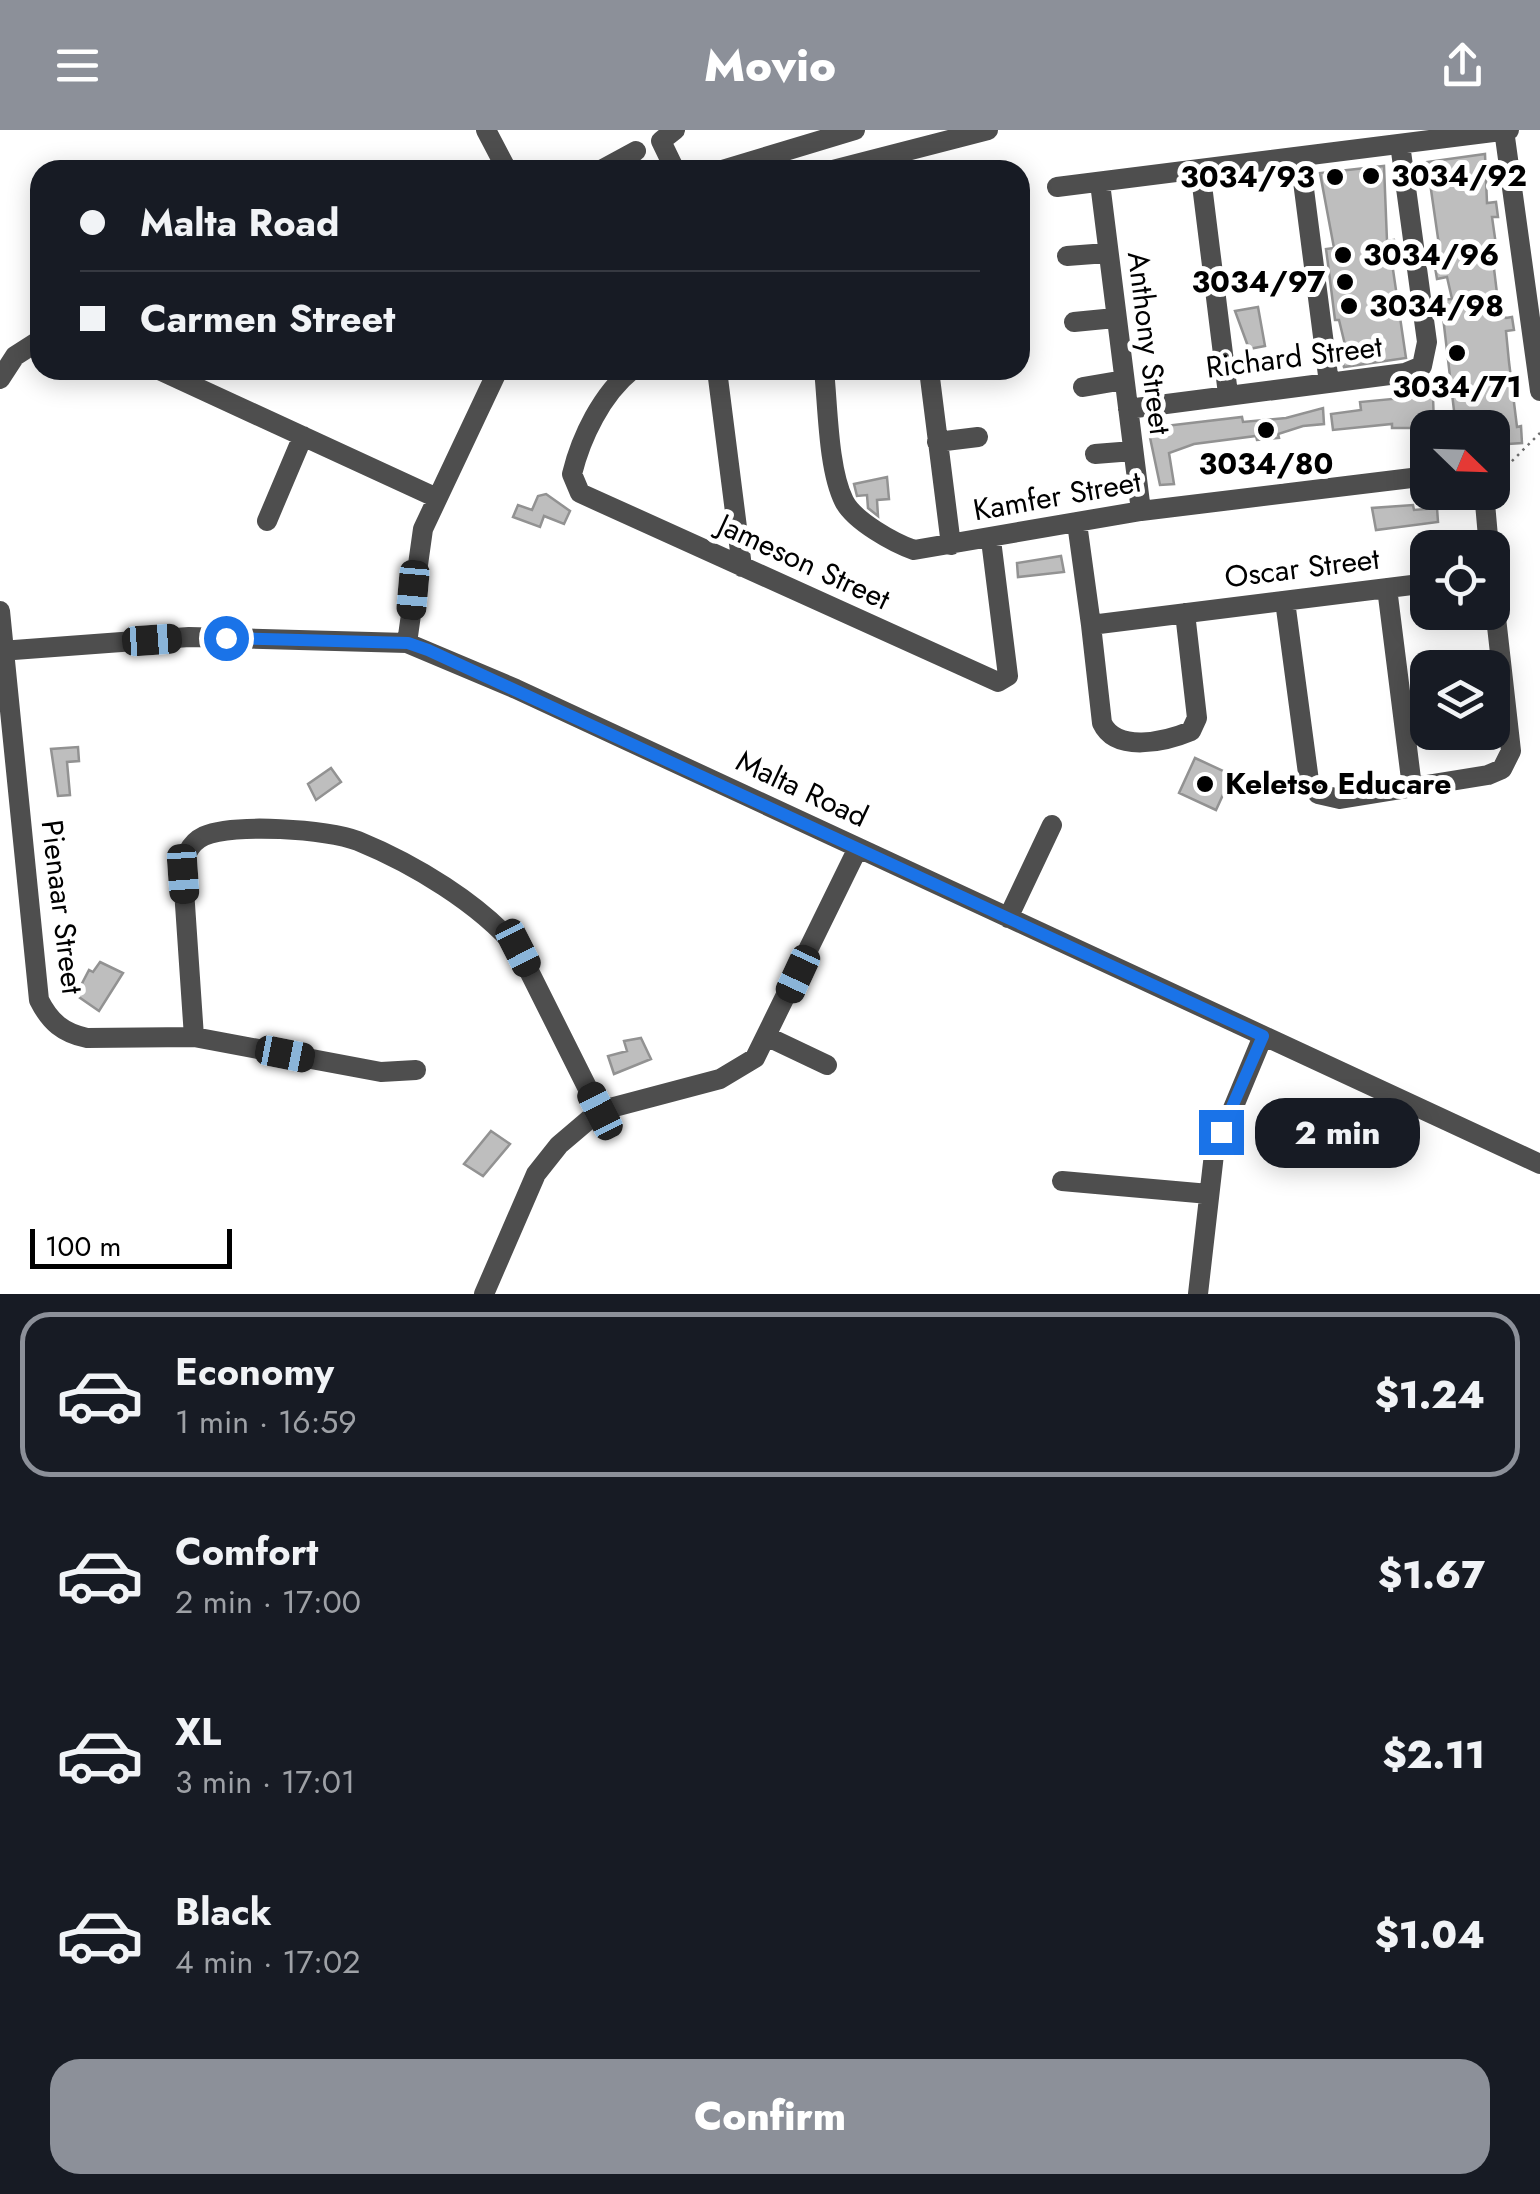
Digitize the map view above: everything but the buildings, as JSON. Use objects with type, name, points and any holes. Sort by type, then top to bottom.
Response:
[{"type":"street","points":[[486,130],[502,160]]},
{"type":"street","points":[[670,160],[661,142],[675,130]]},
{"type":"street","points":[[755,160],[854,130]]},
{"type":"street","points":[[872,160],[988,130]]},
{"type":"street","points":[[1057,188],[1506,130],[1540,390]]},
{"type":"street","name":"Richard Street","points":[[1128,409],[1417,370],[1426,359],[1400,144]]},
{"type":"street","points":[[619,160],[636,151]]},
{"type":"street","points":[[1300,158],[1329,383]]},
{"type":"street","points":[[1200,170],[1228,394]]},
{"type":"street","name":"Anthony Street","points":[[1100,183],[1141,511]]},
{"type":"street","points":[[1067,256],[1108,253]]},
{"type":"street","points":[[1074,322],[1115,318]]},
{"type":"street","points":[[0,379],[16,356],[30,347]]},
{"type":"street","points":[[181,380],[437,498]]},
{"type":"street","points":[[408,643],[419,544],[493,380]]},
{"type":"street","name":"Jameson Street","points":[[622,380],[605,398],[572,470],[575,487],[998,682],[1008,676],[991,540]]},
{"type":"street","points":[[717,380],[742,566]]},
{"type":"street","name":"Kamfer Street","points":[[825,380],[837,479],[848,508],[909,548],[991,540],[1141,511],[1410,478]]},
{"type":"street","points":[[929,380],[951,545]]},
{"type":"street","points":[[1083,386],[1124,380]]},
{"type":"street","points":[[261,518],[298,434]]},
{"type":"street","points":[[937,442],[978,437]]},
{"type":"street","points":[[1096,454],[1133,451]]},
{"type":"street","points":[[1077,524],[1104,726],[1120,742],[1186,734],[1198,718],[1185,612]]},
{"type":"street","name":"Oscar Street","points":[[1091,624],[1410,585]]},
{"type":"street","points":[[1387,588],[1412,786]]},
{"type":"street","points":[[1285,600],[1312,788],[1324,797],[1340,799],[1497,772],[1510,756],[1497,630]]},
{"type":"street","name":"Pienaar Street","points":[[0,612],[40,1000],[57,1026],[87,1038],[194,1037]]},
{"type":"street","name":"Malta Road","points":[[2,651],[189,637],[408,643],[516,688],[1540,1164]]},
{"type":"street","points":[[1008,918],[1052,824]]},
{"type":"street","points":[[416,1070],[381,1072],[194,1037],[183,874],[188,851],[202,837],[262,831],[346,838],[434,883],[506,934],[518,948],[600,1111]]},
{"type":"street","points":[[484,1294],[542,1164],[600,1111],[732,1074],[755,1058],[858,848]]},
{"type":"street","points":[[1198,1294],[1208,1194],[1221,1132],[1263,1036]]},
{"type":"street","points":[[768,1038],[826,1065]]},
{"type":"street","points":[[1062,1181],[1208,1194]]},
{"type":"path","points":[[1510,463],[1540,433]]},
{"type":"place","name":"3034/92","points":[[1371,176]]},
{"type":"place","name":"3034/93","points":[[1335,177]]},
{"type":"place","name":"3034/96","points":[[1343,255]]},
{"type":"place","name":"3034/97","points":[[1345,282]]},
{"type":"place","name":"3034/98","points":[[1349,306]]},
{"type":"place","name":"3034/71","points":[[1457,353]]},
{"type":"place","name":"3034/80","points":[[1266,430]]},
{"type":"place","name":"Keletso Educare","points":[[1205,784]]},
{"type":"route","points":[[226,638],[408,643],[428,650],[1263,1036],[1221,1132]]}]
